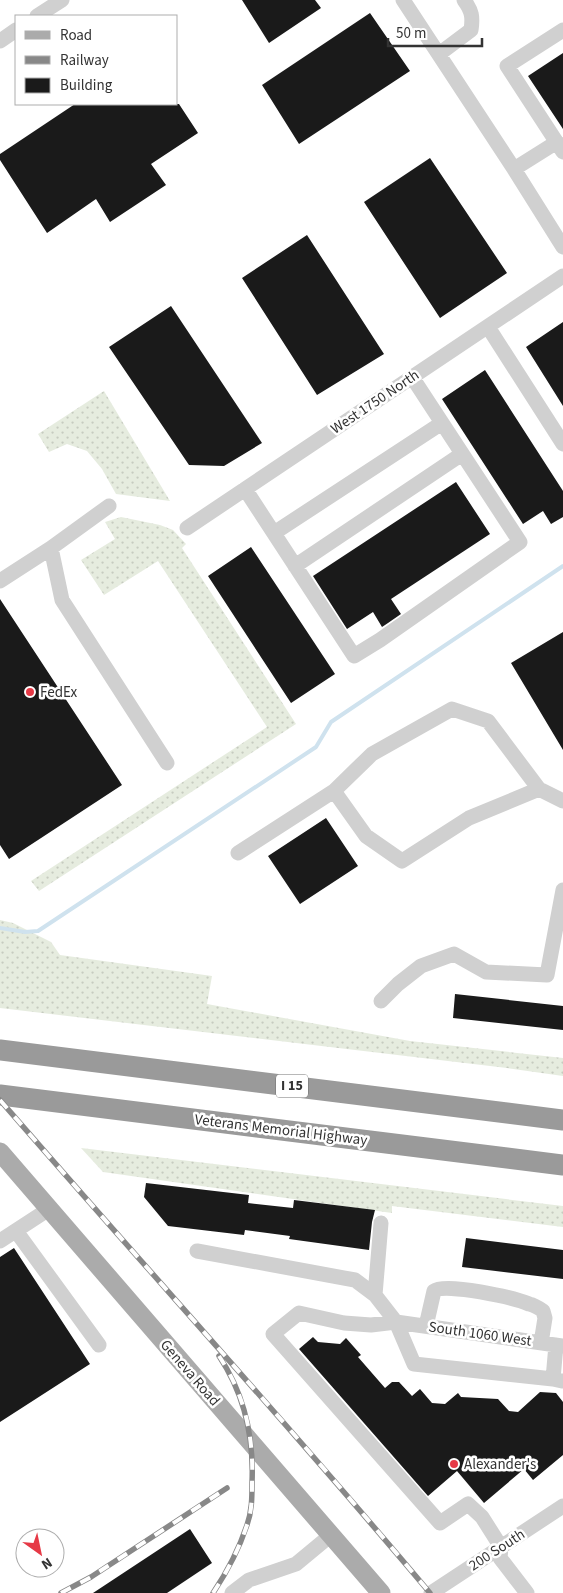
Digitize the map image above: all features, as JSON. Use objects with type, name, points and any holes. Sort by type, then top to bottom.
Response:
[{"type":"highway","name":"I 15","points":[[0,1050],[563,1120]]},
{"type":"highway","name":"Veterans Memorial Highway","points":[[0,1095],[563,1165]]},
{"type":"main road","name":"Geneva Road","points":[[0,1152],[8,1168],[50,1209],[381,1593]]},
{"type":"street","points":[[39,15],[62,0]]},
{"type":"street","points":[[403,0],[563,247]]},
{"type":"street","points":[[438,54],[471,30],[473,17],[470,8],[464,0]]},
{"type":"street","points":[[514,169],[560,147],[507,66],[563,30]]},
{"type":"street","points":[[0,41],[15,31]]},
{"type":"street","name":"West 1750 North","points":[[187,528],[563,276]]},
{"type":"street","points":[[488,327],[563,444]]},
{"type":"street","points":[[245,489],[354,656],[380,640],[520,542],[412,378]]},
{"type":"street","points":[[274,533],[442,423]]},
{"type":"street","points":[[295,566],[462,454]]},
{"type":"street","points":[[0,581],[51,548],[109,506]]},
{"type":"street","points":[[51,548],[62,600],[167,763]]},
{"type":"street","points":[[238,853],[334,791],[372,754],[452,709],[488,722],[539,789],[563,801]]},
{"type":"street","points":[[334,791],[366,836],[402,861],[468,818],[539,789]]},
{"type":"street","points":[[381,1001],[398,984],[421,966],[454,954],[468,964],[486,972],[547,975],[563,890]]},
{"type":"street","points":[[0,1241],[50,1209]]},
{"type":"street","points":[[375,1295],[380,1223]]},
{"type":"street","points":[[16,1231],[99,1345]]},
{"type":"street","points":[[198,1251],[355,1280],[375,1295],[396,1322],[414,1364],[558,1380],[560,1346]]},
{"type":"street","points":[[426,1326],[434,1291],[438,1288],[458,1288],[527,1303],[543,1311],[545,1318],[541,1343]]},
{"type":"street","name":"South 1060 West","points":[[502,1547],[482,1517],[468,1504],[440,1523],[273,1334],[299,1313],[344,1323],[371,1325],[396,1322],[560,1346]]},
{"type":"street","name":"200 South","points":[[431,1593],[563,1506]]},
{"type":"street","points":[[232,1593],[249,1580],[296,1564],[331,1536]]},
{"type":"street","points":[[502,1547],[500,1558],[527,1593]]},
{"type":"shaded area","points":[[104,391],[170,501],[116,494],[102,469],[87,451],[67,444],[49,452],[38,434]]},
{"type":"shaded area","points":[[121,517],[160,525],[173,530],[186,544],[182,548],[296,724],[39,891],[31,881],[267,727],[158,561],[104,595],[81,560],[115,539],[105,522]]},
{"type":"shaded area","points":[[0,920],[13,923],[51,942],[60,955],[212,976],[207,1004],[410,1041],[563,1058],[563,1076],[0,1008]]},
{"type":"shaded area","points":[[81,1148],[563,1206],[563,1227],[392,1206],[392,1213],[103,1172]]},
{"type":"building","points":[[242,0],[315,0],[321,8],[269,43]]},
{"type":"building","points":[[370,13],[410,71],[299,144],[262,85]]},
{"type":"building","points":[[563,53],[563,129],[528,76]]},
{"type":"building","points":[[179,104],[198,133],[151,164],[166,185],[110,222],[96,199],[47,233],[0,160],[0,154],[74,105]]},
{"type":"building","points":[[430,158],[507,273],[440,318],[364,202]]},
{"type":"building","points":[[307,235],[384,354],[317,395],[242,278]]},
{"type":"building","points":[[171,306],[262,443],[224,466],[189,465],[109,347]]},
{"type":"building","points":[[563,322],[563,406],[526,347]]},
{"type":"building","points":[[485,370],[563,491],[563,517],[551,524],[543,511],[523,524],[442,399]]},
{"type":"building","points":[[456,482],[490,534],[391,599],[401,614],[382,627],[373,612],[347,629],[313,576]]},
{"type":"building","points":[[251,547],[335,674],[291,703],[208,576]]},
{"type":"building","name":"FedEx","points":[[0,599],[122,785],[9,859],[0,845]]},
{"type":"building","points":[[563,632],[563,750],[511,663]]},
{"type":"building","points":[[326,818],[358,866],[300,904],[268,856]]},
{"type":"building","points":[[455,994],[563,1006],[563,1030],[453,1018]]},
{"type":"building","points":[[146,1183],[249,1195],[248,1203],[293,1208],[294,1200],[375,1210],[369,1250],[289,1239],[290,1236],[245,1230],[244,1235],[168,1226],[144,1197]]},
{"type":"building","points":[[466,1238],[563,1250],[563,1279],[462,1267]]},
{"type":"building","points":[[14,1248],[90,1364],[0,1422],[0,1257]]},
{"type":"building","points":[[313,1337],[318,1342],[340,1344],[346,1338],[361,1355],[358,1357],[385,1388],[392,1382],[399,1382],[412,1396],[420,1389],[432,1403],[445,1404],[458,1393],[461,1397],[498,1399],[509,1411],[518,1412],[540,1392],[556,1393],[563,1402],[563,1455],[533,1480],[524,1469],[484,1503],[457,1471],[428,1496],[299,1349]]},
{"type":"building","points":[[190,1529],[212,1563],[167,1593],[93,1593]]},
{"type":"waterway","points":[[0,928],[25,932],[38,931],[316,747],[331,722],[563,566]]},
{"type":"railway","points":[[0,1100],[324,1469],[430,1593]]},
{"type":"railway","points":[[213,1593],[244,1534],[249,1520],[252,1494],[251,1449],[246,1417],[235,1386],[219,1356]]},
{"type":"railway","points":[[61,1593],[91,1577],[227,1488]]},
{"type":"place","name":"FedEx","points":[[30,692]]},
{"type":"place","name":"Alexander's","points":[[454,1464]]}]
